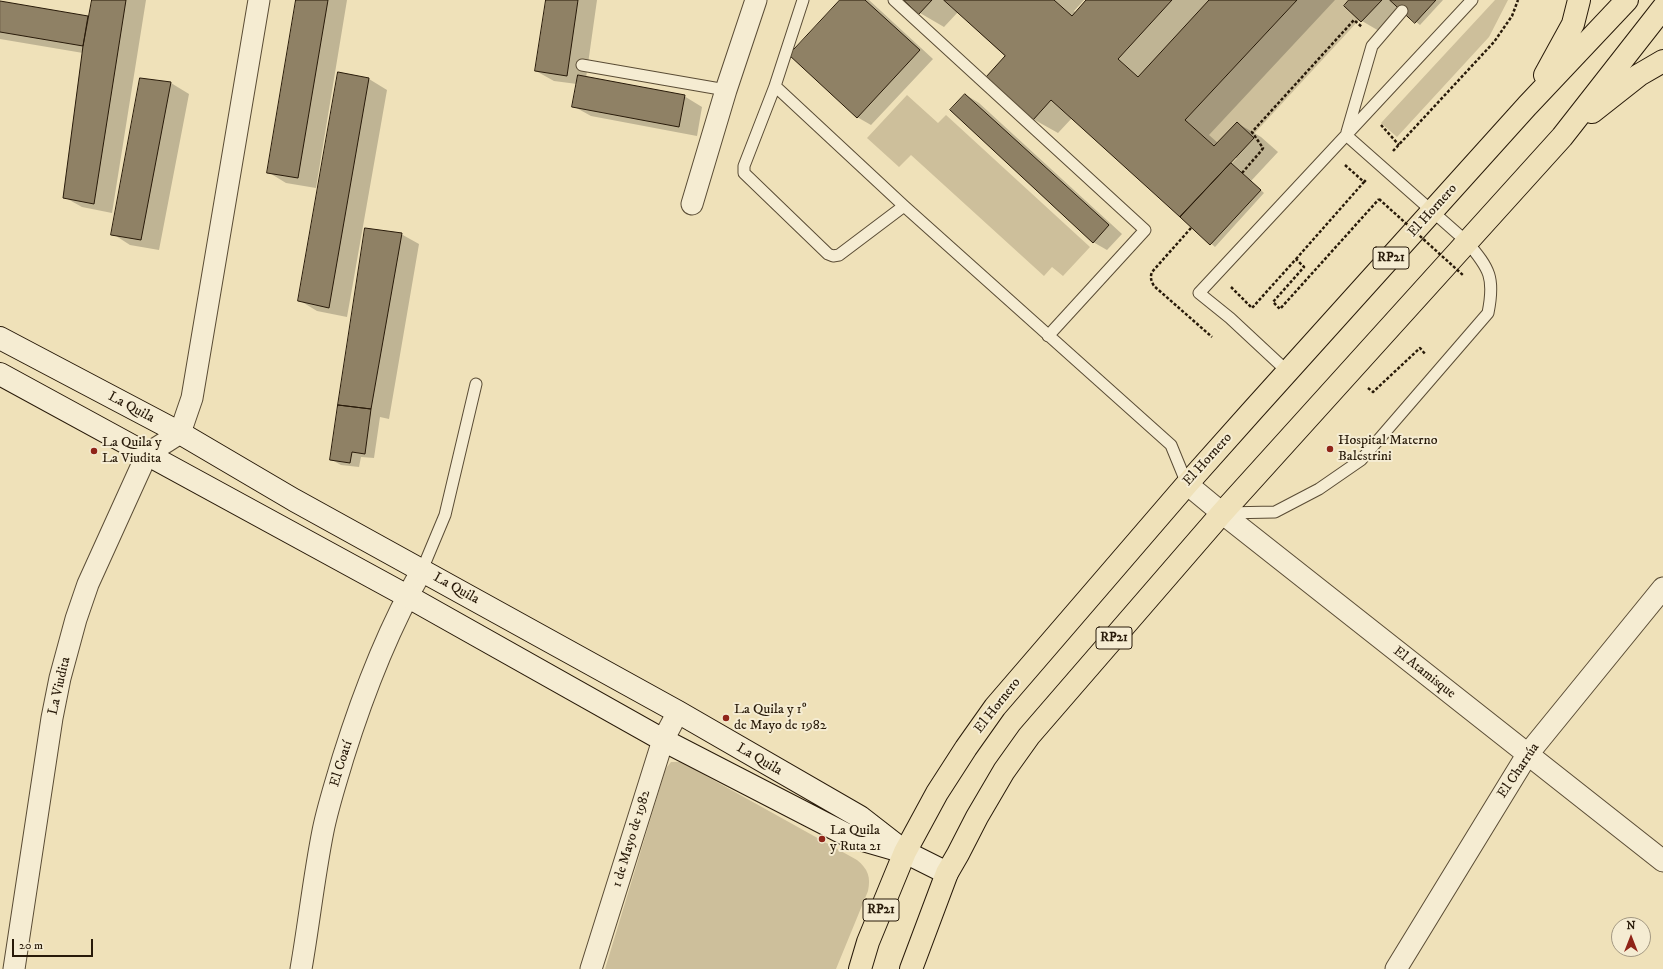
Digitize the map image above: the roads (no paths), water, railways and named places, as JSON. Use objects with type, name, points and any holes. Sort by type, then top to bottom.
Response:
[{"type":"main road","points":[[1527,106],[1556,57],[1573,24],[1579,0]]},
{"type":"main road","name":"El Hornero","points":[[860,969],[868,942],[905,852],[937,793],[995,707],[1187,484],[1527,106],[1628,0]]},
{"type":"main road","name":"RP21","points":[[911,969],[946,873],[1004,771],[1029,736],[1222,513],[1562,137],[1663,8]]},
{"type":"main road","points":[[1562,137],[1639,75],[1663,61]]},
{"type":"main road","name":"La Quila","points":[[0,338],[180,433],[294,500],[678,712],[860,817],[905,852],[946,873]]},
{"type":"main road","name":"La Quila","points":[[0,374],[407,596],[663,740],[849,836],[905,852]]},
{"type":"street","points":[[147,454],[180,433],[192,398],[259,0]]},
{"type":"street","points":[[692,204],[726,90],[756,0]]},
{"type":"street","name":"La Viudita","points":[[14,969],[52,718],[60,678],[76,619],[88,584],[147,454]]},
{"type":"street","name":"El Atamisque","points":[[1187,484],[1527,755],[1663,861]]},
{"type":"street","name":"El Coatí","points":[[301,969],[329,802],[353,727],[371,679],[407,596],[422,570]]},
{"type":"street","name":"El Charrúa","points":[[1396,969],[1527,755],[1663,588]]},
{"type":"street","name":"1 de Mayo de 1982","points":[[591,969],[663,740],[678,712]]},
{"type":"lane","points":[[803,0],[775,86],[744,166],[744,173],[828,254],[833,256],[839,255],[904,206]]},
{"type":"lane","points":[[894,0],[1145,230],[1048,336]]},
{"type":"lane","points":[[1288,372],[1230,318],[1199,293],[1472,0]]},
{"type":"lane","points":[[1346,135],[1372,46],[1402,12]]},
{"type":"lane","points":[[582,65],[726,90]]},
{"type":"lane","points":[[775,86],[904,206],[1171,445],[1187,484]]},
{"type":"lane","points":[[1222,513],[1275,512],[1319,489],[1362,460],[1488,313],[1492,293],[1490,274],[1481,258],[1467,242],[1433,211],[1346,135]]},
{"type":"lane","points":[[422,570],[445,515],[476,384]]},
{"type":"place","name":"Hospital Materno Balestrini","points":[[1330,449]]},
{"type":"place","name":"La Quila y La Viudita","points":[[94,451]]},
{"type":"place","name":"La Quila y 1º de Mayo de 1982","points":[[726,718]]},
{"type":"place","name":"La Quila y Ruta 21","points":[[822,839]]}]
